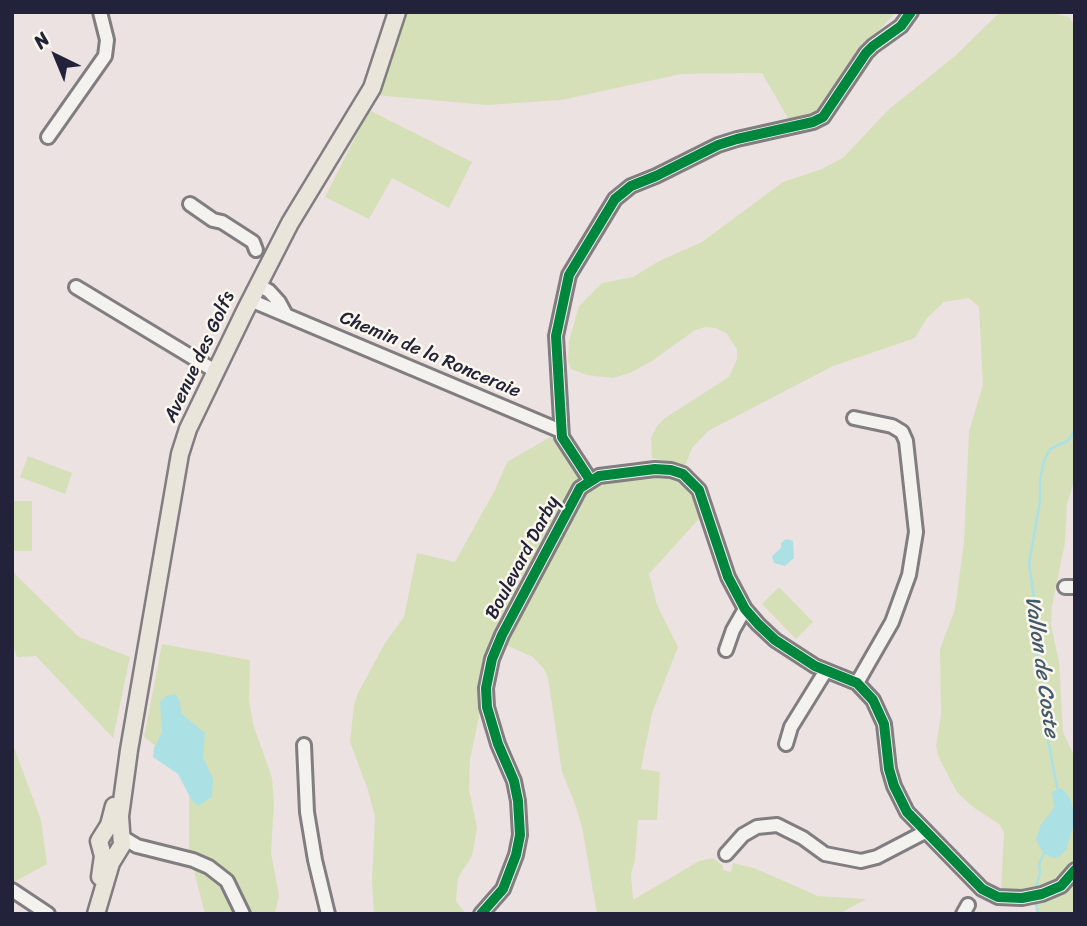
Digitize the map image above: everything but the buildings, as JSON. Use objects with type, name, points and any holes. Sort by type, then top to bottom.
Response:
[{"type":"main road","name":"Avenue des Golfs","points":[[95,914],[120,841],[120,816],[129,750],[180,454],[188,429],[258,285],[264,254],[290,223],[365,100],[379,70],[397,12]]},
{"type":"main road","name":"Avenue des Golfs","points":[[95,914],[103,862],[99,841],[120,841]]},
{"type":"street","points":[[48,137],[105,56],[107,40],[100,12]]},
{"type":"street","points":[[911,12],[901,26],[866,53],[822,117],[813,122],[718,145],[664,173],[625,189],[615,199],[569,275],[556,336],[561,431],[565,444],[590,480],[627,471],[663,469],[683,474],[692,481],[704,502],[728,577],[745,608],[775,640],[825,672],[857,683],[866,691],[880,712],[889,769],[907,812],[982,889],[998,897],[1022,898],[1042,894],[1061,886],[1075,870]]},
{"type":"street","points":[[190,204],[212,220],[222,222],[253,242],[264,254]]},
{"type":"street","name":"Chemin de la Ronceraie","points":[[258,285],[269,291],[285,313]]},
{"type":"street","points":[[76,288],[215,371]]},
{"type":"street","name":"Chemin de la Ronceraie","points":[[250,300],[561,431]]},
{"type":"street","points":[[854,418],[892,426],[902,432],[906,441],[916,532],[909,575],[892,622],[857,683]]},
{"type":"street","name":"Boulevard Darby","points":[[481,914],[502,889],[516,855],[520,835],[514,781],[498,744],[487,707],[486,688],[492,659],[563,516],[580,488],[590,480]]},
{"type":"street","points":[[726,650],[745,608]]},
{"type":"street","points":[[786,744],[791,727],[825,672]]},
{"type":"street","points":[[304,744],[307,812],[328,914]]},
{"type":"street","points":[[726,854],[743,835],[757,827],[777,825],[803,838],[825,854],[861,861],[877,857],[925,832]]},
{"type":"street","points":[[120,841],[193,860],[209,867],[227,881],[243,914]]},
{"type":"street","points":[[12,890],[48,914]]},
{"type":"green space","points":[[402,12],[896,12],[867,43],[828,112],[792,125],[762,73],[681,74],[561,100],[487,105],[375,95]]},
{"type":"green space","points":[[1000,12],[1049,12],[1069,17],[1075,26],[1075,478],[1067,504],[1065,542],[1052,606],[1051,625],[1059,662],[1063,732],[1075,758],[1075,863],[1054,884],[1039,889],[1001,891],[1004,832],[999,824],[973,807],[957,792],[939,758],[936,746],[941,715],[940,649],[955,609],[964,542],[969,431],[983,385],[979,307],[969,298],[944,302],[927,318],[915,338],[833,366],[708,431],[692,448],[685,466],[652,458],[651,438],[665,418],[729,377],[737,359],[737,349],[726,333],[705,327],[695,330],[652,361],[630,373],[613,378],[587,375],[571,369],[568,361],[569,341],[579,306],[602,283],[633,277],[659,261],[702,242],[783,182],[822,169],[844,157],[887,111],[955,56]]},
{"type":"green space","points":[[369,110],[472,162],[449,208],[392,178],[369,219],[325,197]]},
{"type":"green space","points":[[554,435],[559,438],[577,472],[597,482],[656,474],[674,476],[692,485],[705,512],[649,574],[657,605],[678,647],[652,713],[641,769],[660,772],[657,820],[638,820],[635,860],[631,874],[633,900],[699,861],[713,858],[723,866],[723,870],[731,872],[733,863],[754,868],[818,896],[866,899],[839,914],[597,914],[582,827],[562,772],[548,678],[533,657],[495,640],[470,759],[469,789],[477,828],[472,856],[458,878],[456,901],[466,914],[374,914],[372,881],[375,817],[350,742],[358,693],[385,643],[404,617],[417,553],[455,562],[495,490],[507,462]]},
{"type":"green space","points":[[28,456],[72,473],[65,494],[20,477]]},
{"type":"green space","points":[[12,501],[32,501],[32,551],[12,551]]},
{"type":"green space","points":[[12,571],[79,637],[130,657],[113,738],[36,656],[17,657],[12,643]]},
{"type":"green space","points":[[779,587],[813,622],[796,639],[762,604]]},
{"type":"green space","points":[[162,644],[250,660],[249,700],[253,724],[272,778],[274,804],[271,853],[279,895],[275,914],[205,914],[189,851],[189,783],[178,763],[144,737]]},
{"type":"green space","points":[[12,742],[41,820],[47,864],[12,883]]},
{"type":"green space","points":[[1075,880],[1075,914],[1038,914],[1035,905],[1039,901],[1054,897]]},
{"type":"water","points":[[786,539],[793,541],[794,558],[785,566],[774,563],[772,556]]},
{"type":"water","points":[[175,694],[179,699],[182,714],[205,733],[203,757],[213,779],[212,797],[198,806],[191,799],[178,774],[153,757],[154,748],[162,732],[160,702],[166,696]]},
{"type":"water","points":[[1061,788],[1072,804],[1075,821],[1066,850],[1054,858],[1044,854],[1036,840],[1040,826],[1054,808],[1052,792]]},
{"type":"waterway","name":"Vallon de Coste","points":[[1058,792],[1047,735],[1043,673],[1032,638],[1034,597],[1029,564],[1044,461],[1050,449],[1069,440],[1075,430]]},
{"type":"waterway","name":"Vallon de Coste","points":[[1035,890],[1040,873],[1039,864],[1044,853]]},
{"type":"waterway","name":"Vallon de Coste","points":[[1035,900],[1038,914]]},
{"type":"cycle path","points":[[590,480],[562,437],[556,336],[569,275],[615,199],[631,186],[718,145],[813,122],[823,117],[866,53],[901,26],[911,12]]},
{"type":"cycle path","points":[[481,914],[503,889],[516,855],[520,835],[514,781],[498,744],[487,707],[486,688],[492,659],[580,488],[599,476],[655,469],[683,474],[699,490],[728,577],[745,609],[758,624],[775,640],[815,666],[857,683],[873,700],[884,724],[889,769],[894,786],[907,812],[982,889],[998,897],[1022,898],[1042,894],[1061,886],[1075,870]]}]
